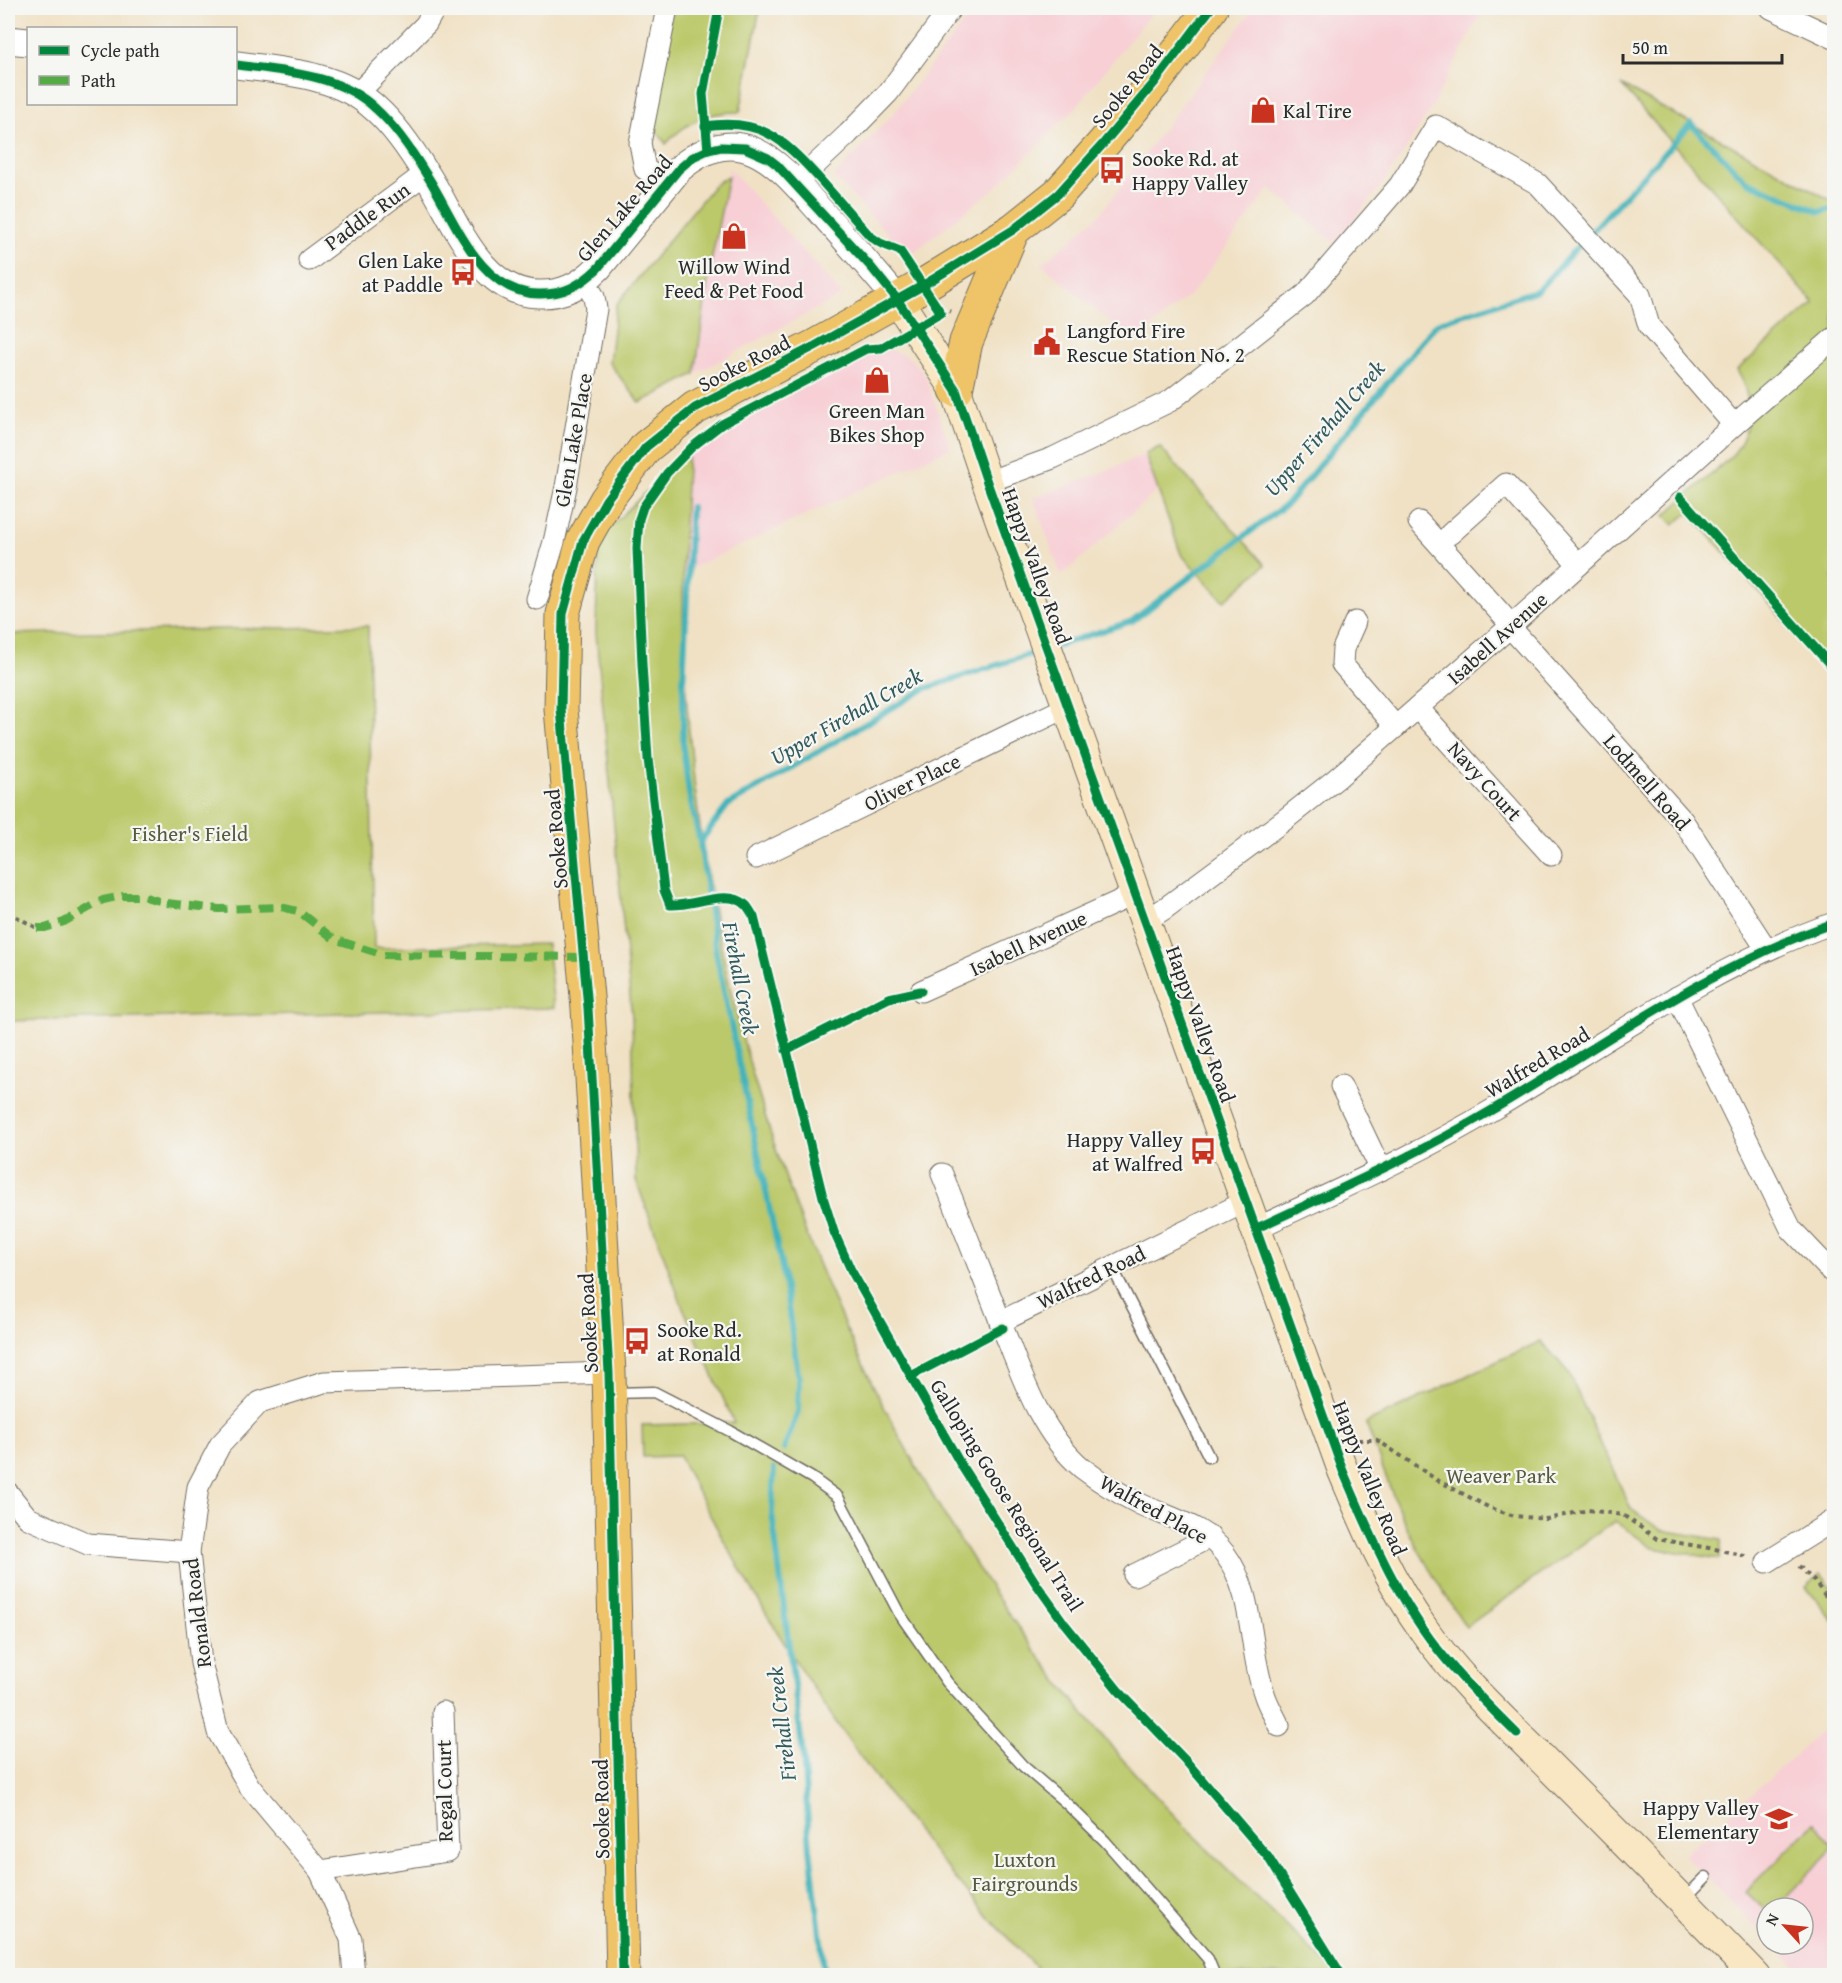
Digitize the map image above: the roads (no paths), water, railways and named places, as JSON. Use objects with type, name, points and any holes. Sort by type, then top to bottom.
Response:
[{"type":"main road","name":"Sooke Road","points":[[623,1976],[610,1383],[581,911],[561,709],[563,614],[583,541],[606,500],[646,447],[695,408],[815,346],[897,299],[1013,230],[1058,194],[1155,82],[1211,8]]},
{"type":"main road","points":[[956,390],[966,342],[1013,230]]},
{"type":"main road","name":"Happy Valley Road","points":[[897,299],[956,390],[987,482],[1343,1471],[1371,1538],[1422,1628],[1444,1657],[1755,1976]]},
{"type":"street","points":[[356,95],[426,24],[435,8]]},
{"type":"street","points":[[667,8],[640,143],[645,169],[667,183]]},
{"type":"street","points":[[795,183],[888,93],[951,8]]},
{"type":"street","points":[[1771,8],[1834,38]]},
{"type":"street","points":[[8,40],[27,42]]},
{"type":"street","name":"Glen Lake Road","points":[[237,65],[296,72],[331,82],[376,108],[426,173],[474,254],[487,271],[498,281],[522,292],[551,294],[570,289],[585,281],[679,169],[693,157],[708,150],[734,147],[745,148],[768,158],[777,165],[871,267],[897,299]]},
{"type":"street","points":[[987,482],[1053,458],[1170,401],[1305,295],[1400,185],[1436,126],[1538,184],[1640,295],[1649,326],[1734,425]]},
{"type":"street","name":"Paddle Run","points":[[309,260],[426,173]]},
{"type":"street","name":"Glen Lake Place","points":[[537,599],[554,542],[566,487],[596,309],[594,297],[585,281]]},
{"type":"street","name":"Isabell Avenue","points":[[921,992],[1140,907],[1283,821],[1336,779],[1511,627],[1734,425],[1834,338]]},
{"type":"street","points":[[1450,534],[1506,484],[1579,565]]},
{"type":"street","name":"Lodmell Road","points":[[1419,522],[1683,821],[1767,950]]},
{"type":"street","points":[[1355,622],[1342,649],[1342,664],[1396,727]]},
{"type":"street","name":"Oliver Place","points":[[756,858],[1068,706]]},
{"type":"street","name":"Navy Court","points":[[1418,708],[1551,855]]},
{"type":"street","name":"Walfred Road","points":[[1000,1322],[1112,1267],[1381,1170],[1490,1111],[1677,997],[1767,950],[1834,923]]},
{"type":"street","points":[[1677,997],[1791,1229],[1834,1272]]},
{"type":"street","points":[[1341,1086],[1381,1170]]},
{"type":"street","name":"Walfred Place","points":[[942,1174],[1036,1407],[1053,1436],[1080,1466],[1103,1483],[1140,1504],[1194,1526],[1210,1537],[1237,1570],[1245,1598],[1264,1693],[1280,1726]]},
{"type":"street","name":"Ronald Road","points":[[354,1976],[351,1939],[321,1871],[249,1786],[218,1731],[201,1663],[189,1551],[198,1487],[220,1445],[260,1402],[324,1382],[610,1383]]},
{"type":"street","points":[[8,1493],[28,1518],[88,1544],[189,1551]]},
{"type":"street","points":[[1775,1556],[1834,1520]]},
{"type":"street","points":[[1134,1575],[1210,1537]]},
{"type":"street","name":"Regal Court","points":[[321,1871],[448,1851],[443,1712]]},
{"type":"lane","points":[[1112,1267],[1209,1457]]},
{"type":"lane","points":[[610,1383],[654,1392],[812,1478],[838,1497],[899,1613],[947,1682],[1023,1766],[1105,1841],[1208,1959],[1215,1976]]},
{"type":"lane","points":[[1683,1901],[1706,1877]]},
{"type":"waterway","name":"Upper Firehall Creek","points":[[1056,646],[1132,621],[1288,503],[1437,323],[1538,290],[1691,124],[1746,181],[1820,212],[1834,208]]},
{"type":"waterway","name":"Firehall Creek","points":[[691,507],[683,684],[683,748],[689,794],[700,842],[716,953],[783,1273],[799,1380],[798,1412],[784,1449]]},
{"type":"waterway","name":"Upper Firehall Creek","points":[[700,842],[728,805],[924,689],[1040,651]]},
{"type":"waterway","name":"Firehall Creek","points":[[774,1469],[772,1513],[803,1755],[810,1848],[825,1976]]},
{"type":"place","name":"Kal Tire","points":[[1263,110]]},
{"type":"place","name":"Sooke Rd. at Happy Valley","points":[[1112,170]]},
{"type":"place","name":"Willow Wind Feed & Pet Food","points":[[734,236]]},
{"type":"place","name":"Glen Lake at Paddle","points":[[463,272]]},
{"type":"place","name":"Langford Fire Rescue Station No. 2","points":[[1047,342]]},
{"type":"place","name":"Green Man Bikes Shop","points":[[877,380]]},
{"type":"place","name":"Happy Valley at Walfred","points":[[1203,1151]]},
{"type":"place","name":"Sooke Rd. at Ronald","points":[[637,1341]]},
{"type":"place","name":"Happy Valley Elementary","points":[[1779,1819]]},
{"type":"park label","name":"Fisher's Field","points":[[190,833]]},
{"type":"park label","name":"Weaver Park","points":[[1501,1475]]},
{"type":"park label","name":"Luxton Fairgrounds","points":[[1025,1871]]}]
